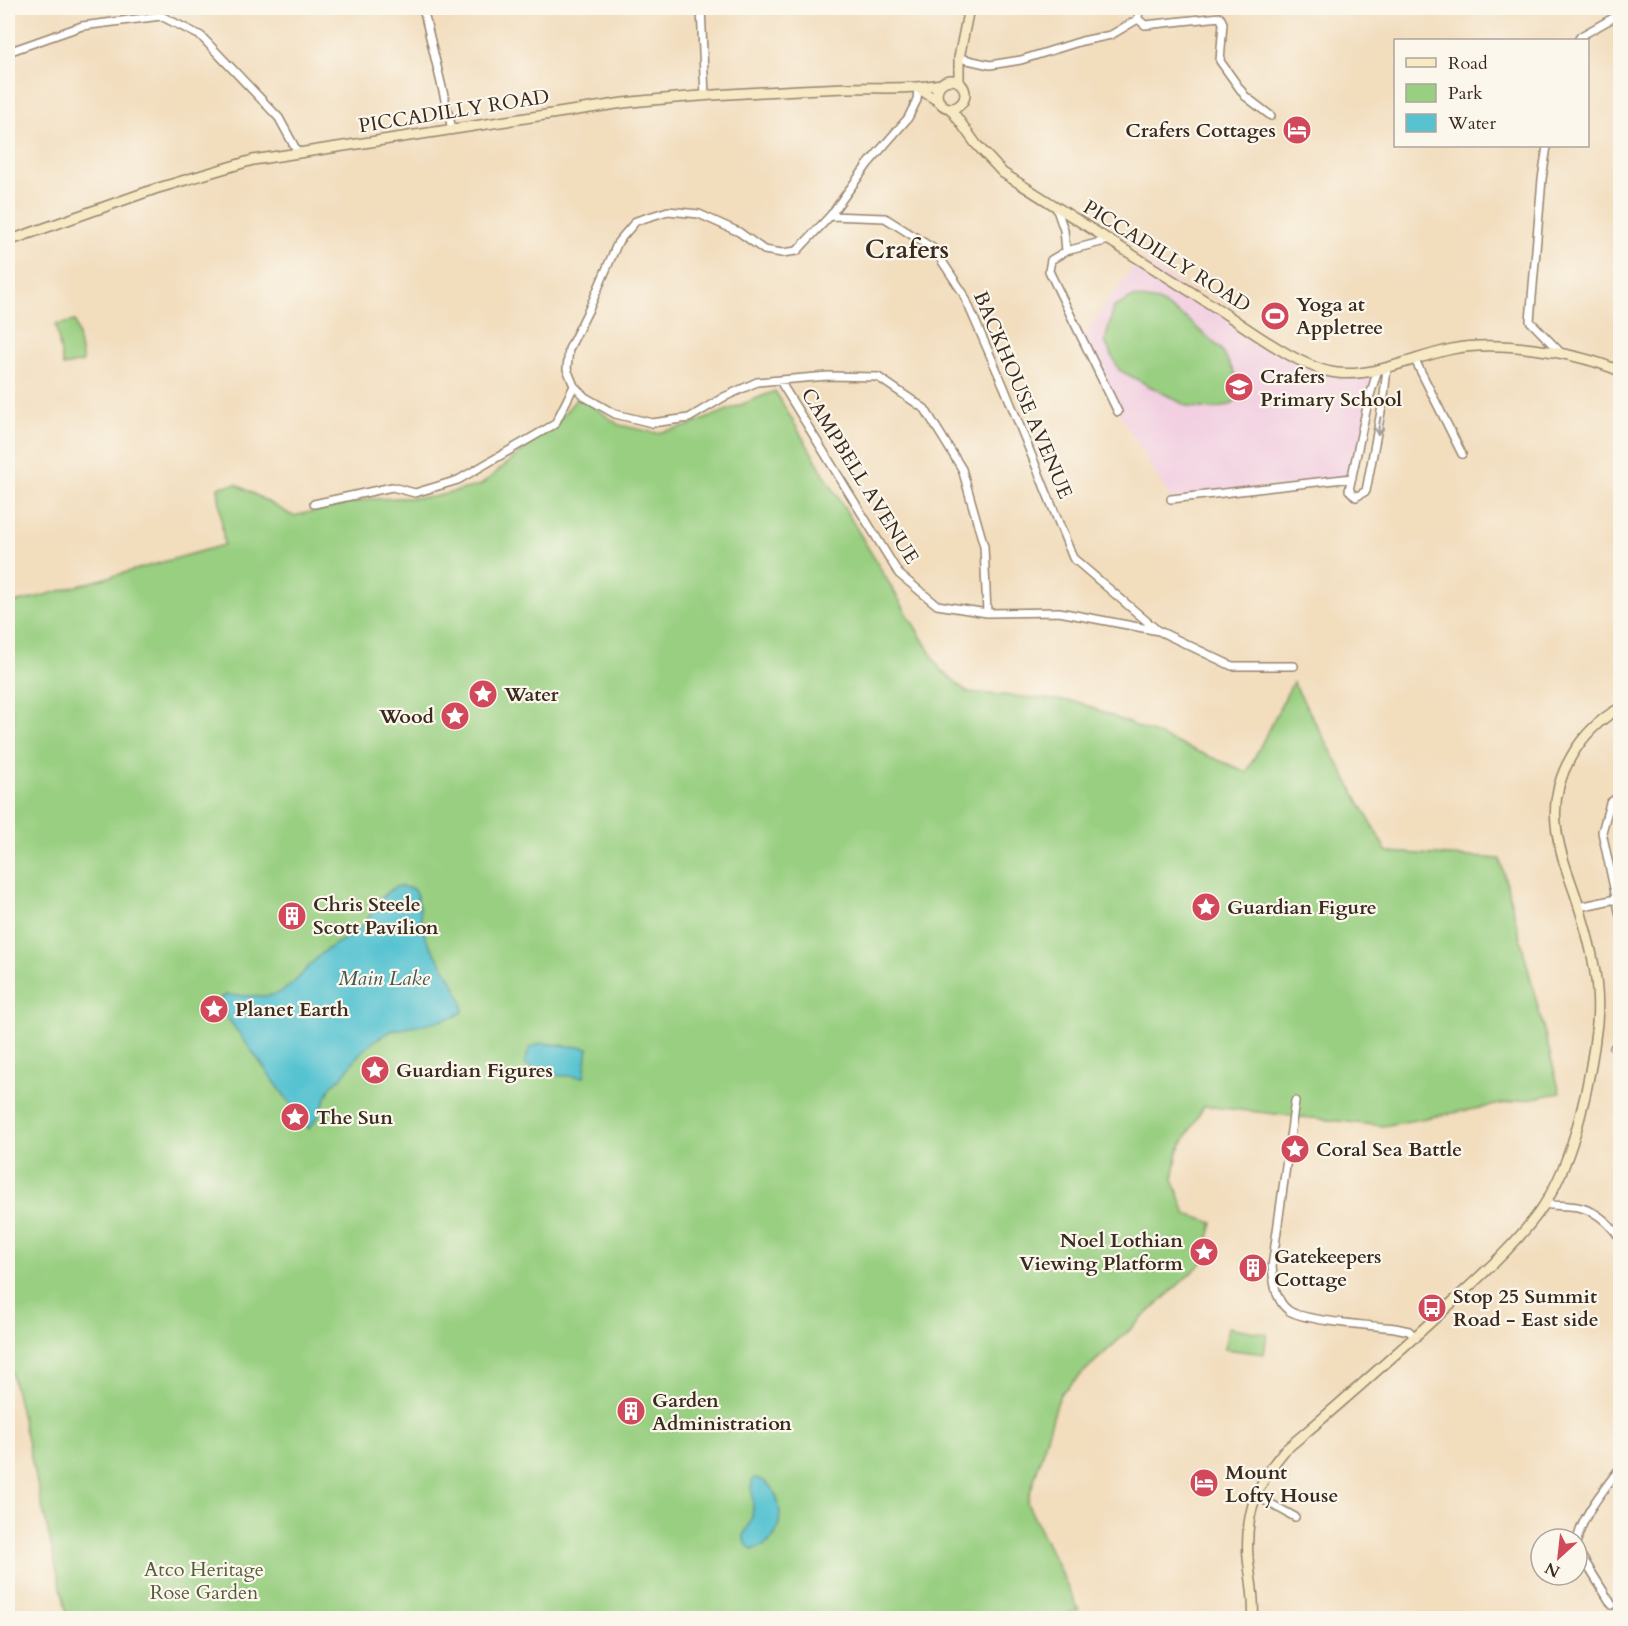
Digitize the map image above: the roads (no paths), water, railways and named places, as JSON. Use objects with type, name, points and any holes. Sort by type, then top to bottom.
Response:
[{"type":"main road","points":[[959,82],[959,58],[969,8]]},
{"type":"main road","points":[[959,58],[937,93],[945,105],[960,105]]},
{"type":"main road","points":[[943,82],[954,80],[964,87],[966,95],[960,105],[963,126]]},
{"type":"main road","name":"PICCADILLY ROAD","points":[[8,242],[155,189],[254,160],[622,103],[848,88],[918,88],[943,82]]},
{"type":"main road","name":"PICCADILLY ROAD","points":[[918,88],[945,105],[1003,173],[1303,362],[1336,373],[1382,368],[1450,350],[1480,345],[1505,346],[1563,355],[1601,363],[1620,371]]},
{"type":"main road","points":[[1253,1618],[1247,1526],[1255,1495],[1269,1469],[1284,1451],[1416,1338],[1498,1259],[1522,1234],[1545,1204],[1559,1178],[1574,1136],[1590,1070],[1597,1021],[1596,972],[1579,907],[1559,846],[1556,801],[1563,772],[1573,753],[1586,736],[1609,714],[1620,708]]},
{"type":"street","points":[[423,8],[452,129]]},
{"type":"street","points":[[701,8],[705,96]]},
{"type":"street","points":[[1138,19],[1139,8]]},
{"type":"street","points":[[1579,39],[1620,14]]},
{"type":"street","points":[[8,52],[82,26],[161,16],[201,36],[279,118],[298,153]]},
{"type":"street","points":[[1138,19],[1145,25],[1220,17],[1222,23],[1220,61],[1245,96],[1270,116]]},
{"type":"street","points":[[959,58],[990,65],[1021,60],[1082,41],[1111,35],[1138,19]]},
{"type":"street","points":[[918,88],[917,100],[908,118],[868,164],[831,216],[797,251],[782,253],[764,250],[739,232],[699,214],[668,212],[636,221],[618,242],[569,349],[567,369],[574,386],[585,397],[615,414],[652,423],[690,418],[724,397],[757,382],[828,376],[878,377],[925,409],[963,469],[984,546],[987,613]]},
{"type":"street","points":[[1547,147],[1542,178],[1530,321],[1563,355]]},
{"type":"street","points":[[1056,206],[1064,230],[1066,251]]},
{"type":"street","name":"BACKHOUSE AVENUE","points":[[831,216],[885,218],[934,249],[963,293],[1004,387],[1073,558],[1159,631]]},
{"type":"street","points":[[1109,240],[1066,251],[1051,260],[1049,271],[1118,412]]},
{"type":"street","points":[[1415,360],[1462,454]]},
{"type":"street","points":[[1382,368],[1384,396],[1366,491],[1356,497],[1349,490],[1368,402],[1382,368]]},
{"type":"street","name":"CAMPBELL AVENUE","points":[[780,381],[899,574],[937,605],[987,613],[1059,612],[1159,631],[1232,666],[1294,666]]},
{"type":"street","points":[[314,504],[392,487],[415,493],[458,480],[555,424],[574,386]]},
{"type":"street","points":[[1171,499],[1352,478]]},
{"type":"street","points":[[1620,795],[1610,803],[1602,832],[1620,916]]},
{"type":"street","points":[[1579,907],[1616,899]]},
{"type":"street","points":[[1614,1048],[1620,1039]]},
{"type":"street","points":[[1295,1101],[1272,1267],[1274,1288],[1287,1310],[1302,1317],[1395,1328],[1409,1331],[1416,1338]]},
{"type":"street","points":[[1545,1204],[1591,1210],[1609,1224],[1620,1238]]},
{"type":"street","points":[[1581,1527],[1591,1508],[1620,1468]]},
{"type":"street","points":[[1255,1495],[1295,1517]]},
{"type":"street","points":[[1589,1569],[1611,1605]]},
{"type":"water","name":"Main Lake","points":[[399,886],[413,889],[416,894],[424,933],[459,993],[463,1012],[439,1021],[391,1031],[374,1041],[360,1053],[342,1077],[331,1086],[318,1117],[309,1129],[221,1009],[220,998],[226,995],[267,996],[286,989],[321,954],[358,930],[383,897]]},
{"type":"water","points":[[541,1043],[588,1048],[584,1077],[551,1075],[524,1064],[530,1048]]},
{"type":"water","points":[[755,1478],[764,1481],[770,1487],[775,1494],[780,1512],[777,1531],[772,1539],[752,1550],[744,1541],[744,1533],[752,1516],[752,1481]]},
{"type":"place","name":"Crafers Cottages","points":[[1297,130]]},
{"type":"place","name":"Yoga at Appletree","points":[[1275,316]]},
{"type":"place","name":"Crafers Primary School","points":[[1239,387]]},
{"type":"place","name":"Water","points":[[483,694]]},
{"type":"place","name":"Wood","points":[[455,716]]},
{"type":"place","name":"Guardian Figure","points":[[1206,907]]},
{"type":"place","name":"Chris Steele Scott Pavilion","points":[[292,916]]},
{"type":"place","name":"Planet Earth","points":[[214,1009]]},
{"type":"place","name":"Guardian Figures","points":[[375,1070]]},
{"type":"place","name":"The Sun","points":[[295,1117]]},
{"type":"place","name":"Coral Sea Battle","points":[[1295,1149]]},
{"type":"place","name":"Noel Lothian Viewing Platform","points":[[1204,1252]]},
{"type":"place","name":"Gatekeepers Cottage","points":[[1253,1268]]},
{"type":"place","name":"Stop 25 Summit Road - East side","points":[[1432,1308]]},
{"type":"place","name":"Garden Administration","points":[[631,1411]]},
{"type":"place","name":"Mount Lofty House","points":[[1204,1483]]},
{"type":"district","name":"Crafers","points":[[907,249]]},
{"type":"park label","name":"Atco Heritage Rose Garden","points":[[204,1580]]}]
